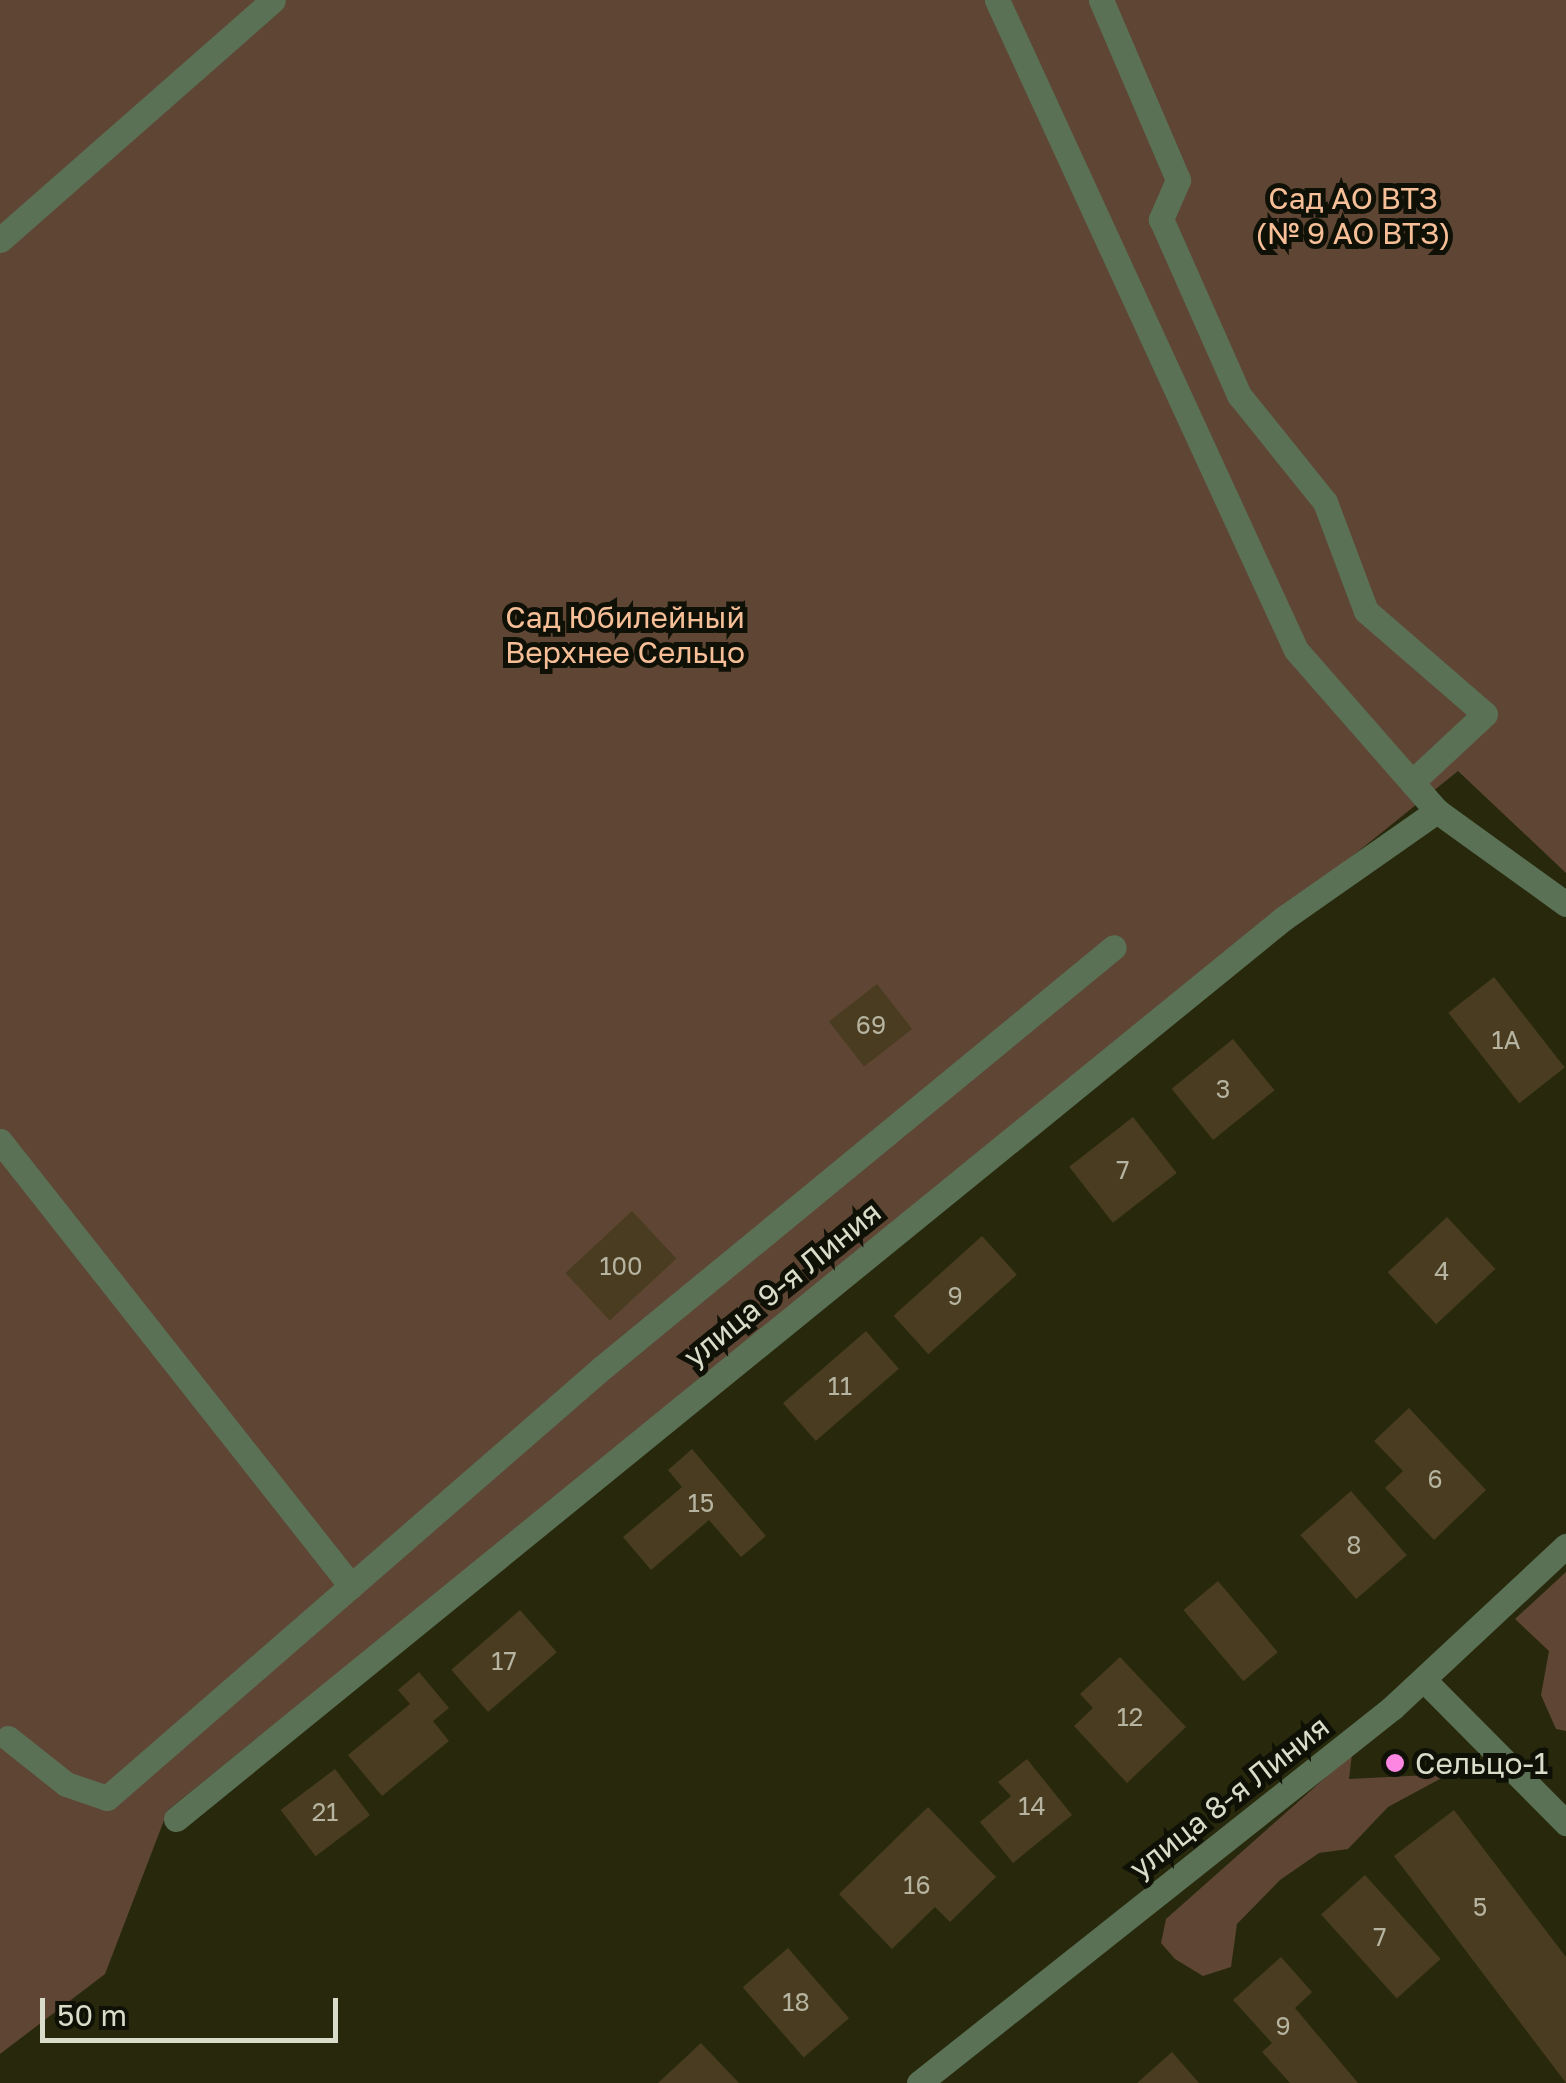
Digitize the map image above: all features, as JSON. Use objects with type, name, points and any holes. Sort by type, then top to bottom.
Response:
[{"type":"street","points":[[0,240],[273,0]]},
{"type":"street","points":[[997,0],[1296,650],[1438,811],[1566,904]]},
{"type":"street","points":[[1101,0],[1178,180],[1161,219],[1239,395],[1325,502],[1366,611],[1485,714],[1412,782]]},
{"type":"street","name":"улица 9-я Линия","points":[[176,1819],[1284,918],[1438,811]]},
{"type":"street","points":[[8,1738],[66,1784],[107,1798],[603,1367],[1114,946]]},
{"type":"street","points":[[0,1141],[351,1586]]},
{"type":"street","name":"улица 8-я Линия","points":[[919,2083],[1424,1680],[1566,1546]]},
{"type":"street","points":[[1424,1680],[1566,1823]]},
{"type":"green space","name":"Сад Юбилейный Верхнее Сельцо","points":[[0,0],[1566,0],[1566,873],[1458,771],[168,1810],[105,1974],[0,2054]]},
{"type":"green space","points":[[1566,1572],[1566,1731],[1556,1729],[1541,1695],[1549,1651],[1515,1619]]},
{"type":"green space","points":[[1352,1754],[1349,1779],[1449,1774],[1388,1807],[1348,1849],[1319,1853],[1280,1880],[1237,1924],[1231,1967],[1203,1976],[1175,1959],[1161,1943],[1166,1919]]},
{"type":"building","points":[[1494,977],[1565,1068],[1519,1103],[1448,1013]]},
{"type":"building","points":[[877,984],[912,1029],[864,1066],[829,1022]]},
{"type":"building","points":[[1233,1039],[1275,1090],[1213,1140],[1172,1089]]},
{"type":"building","points":[[1133,1117],[1177,1173],[1113,1223],[1069,1167]]},
{"type":"building","points":[[632,1211],[676,1259],[610,1321],[565,1273]]},
{"type":"building","points":[[1447,1217],[1495,1269],[1436,1324],[1388,1272]]},
{"type":"building","points":[[982,1236],[1017,1275],[928,1354],[894,1316]]},
{"type":"building","points":[[866,1331],[899,1369],[816,1441],[783,1403]]},
{"type":"building","points":[[1409,1408],[1486,1490],[1434,1540],[1385,1488],[1403,1471],[1374,1441]]},
{"type":"building","points":[[692,1449],[766,1536],[741,1557],[709,1520],[651,1570],[623,1537],[682,1487],[668,1470]]},
{"type":"building","points":[[1351,1491],[1407,1555],[1356,1599],[1300,1535]]},
{"type":"building","points":[[1218,1581],[1278,1652],[1243,1681],[1184,1610]]},
{"type":"building","points":[[520,1610],[557,1652],[488,1712],[451,1670]]},
{"type":"building","points":[[1120,1657],[1186,1727],[1127,1783],[1074,1726],[1093,1708],[1080,1694]]},
{"type":"building","points":[[419,1672],[449,1708],[433,1721],[449,1741],[382,1796],[348,1755],[410,1704],[398,1690]]},
{"type":"building","points":[[1027,1759],[1072,1815],[1013,1863],[980,1822],[1011,1796],[998,1782]]},
{"type":"building","points":[[335,1769],[370,1815],[316,1856],[281,1810]]},
{"type":"building","points":[[928,1807],[996,1877],[950,1922],[935,1907],[892,1949],[839,1894]]},
{"type":"building","points":[[1454,1810],[1566,1957],[1566,2083],[1394,1856]]},
{"type":"building","points":[[1365,1875],[1441,1959],[1397,1998],[1321,1914]]},
{"type":"building","points":[[788,1948],[849,2018],[804,2058],[743,1987]]},
{"type":"building","points":[[1281,1957],[1312,1992],[1295,2008],[1358,2083],[1290,2083],[1262,2052],[1272,2043],[1233,2000]]},
{"type":"building","points":[[701,2043],[739,2083],[658,2083]]},
{"type":"building","points":[[1172,2052],[1199,2083],[1137,2083]]},
{"type":"place","name":"Сельцо-1","points":[[1395,1763]]},
{"type":"park label","name":"Сад АО ВТЗ (№ 9 АО ВТЗ)","points":[[1353,215]]}]
